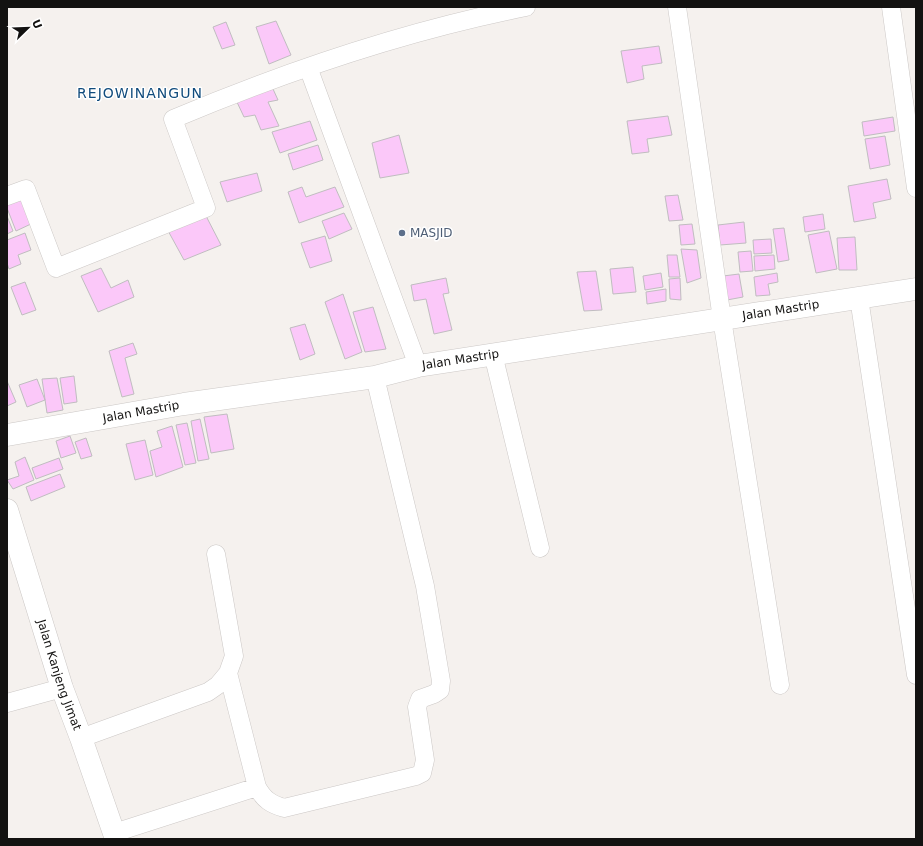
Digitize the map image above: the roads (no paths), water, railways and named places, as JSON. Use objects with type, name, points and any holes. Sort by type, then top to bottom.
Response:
[{"type":"main road","name":"Jalan Mastrip","points":[[7,436],[184,404],[374,377],[418,366],[492,354],[916,289]]},
{"type":"main road","name":"Jalan Kanjeng Jimat","points":[[7,510],[11,535],[62,688],[115,836]]},
{"type":"street","points":[[7,196],[26,189],[56,268],[206,208],[173,119],[308,67],[428,30],[526,7]]},
{"type":"street","points":[[677,7],[722,319],[780,685]]},
{"type":"street","points":[[891,7],[916,188]]},
{"type":"street","points":[[308,67],[418,366]]},
{"type":"street","points":[[859,298],[916,674]]},
{"type":"street","points":[[492,354],[540,548]]},
{"type":"street","points":[[228,673],[257,788],[263,797],[271,804],[284,808],[416,776],[422,773],[425,752],[417,707],[420,699],[440,690],[441,681],[425,586],[374,377]]},
{"type":"street","points":[[81,738],[208,692],[218,686],[228,673],[234,656],[216,554]]},
{"type":"street","points":[[7,703],[62,688]]},
{"type":"street","points":[[115,836],[257,788]]},
{"type":"place","name":"MASJID","points":[[402,233]]},
{"type":"district","name":"REJOWINANGUN","points":[[140,93]]}]
